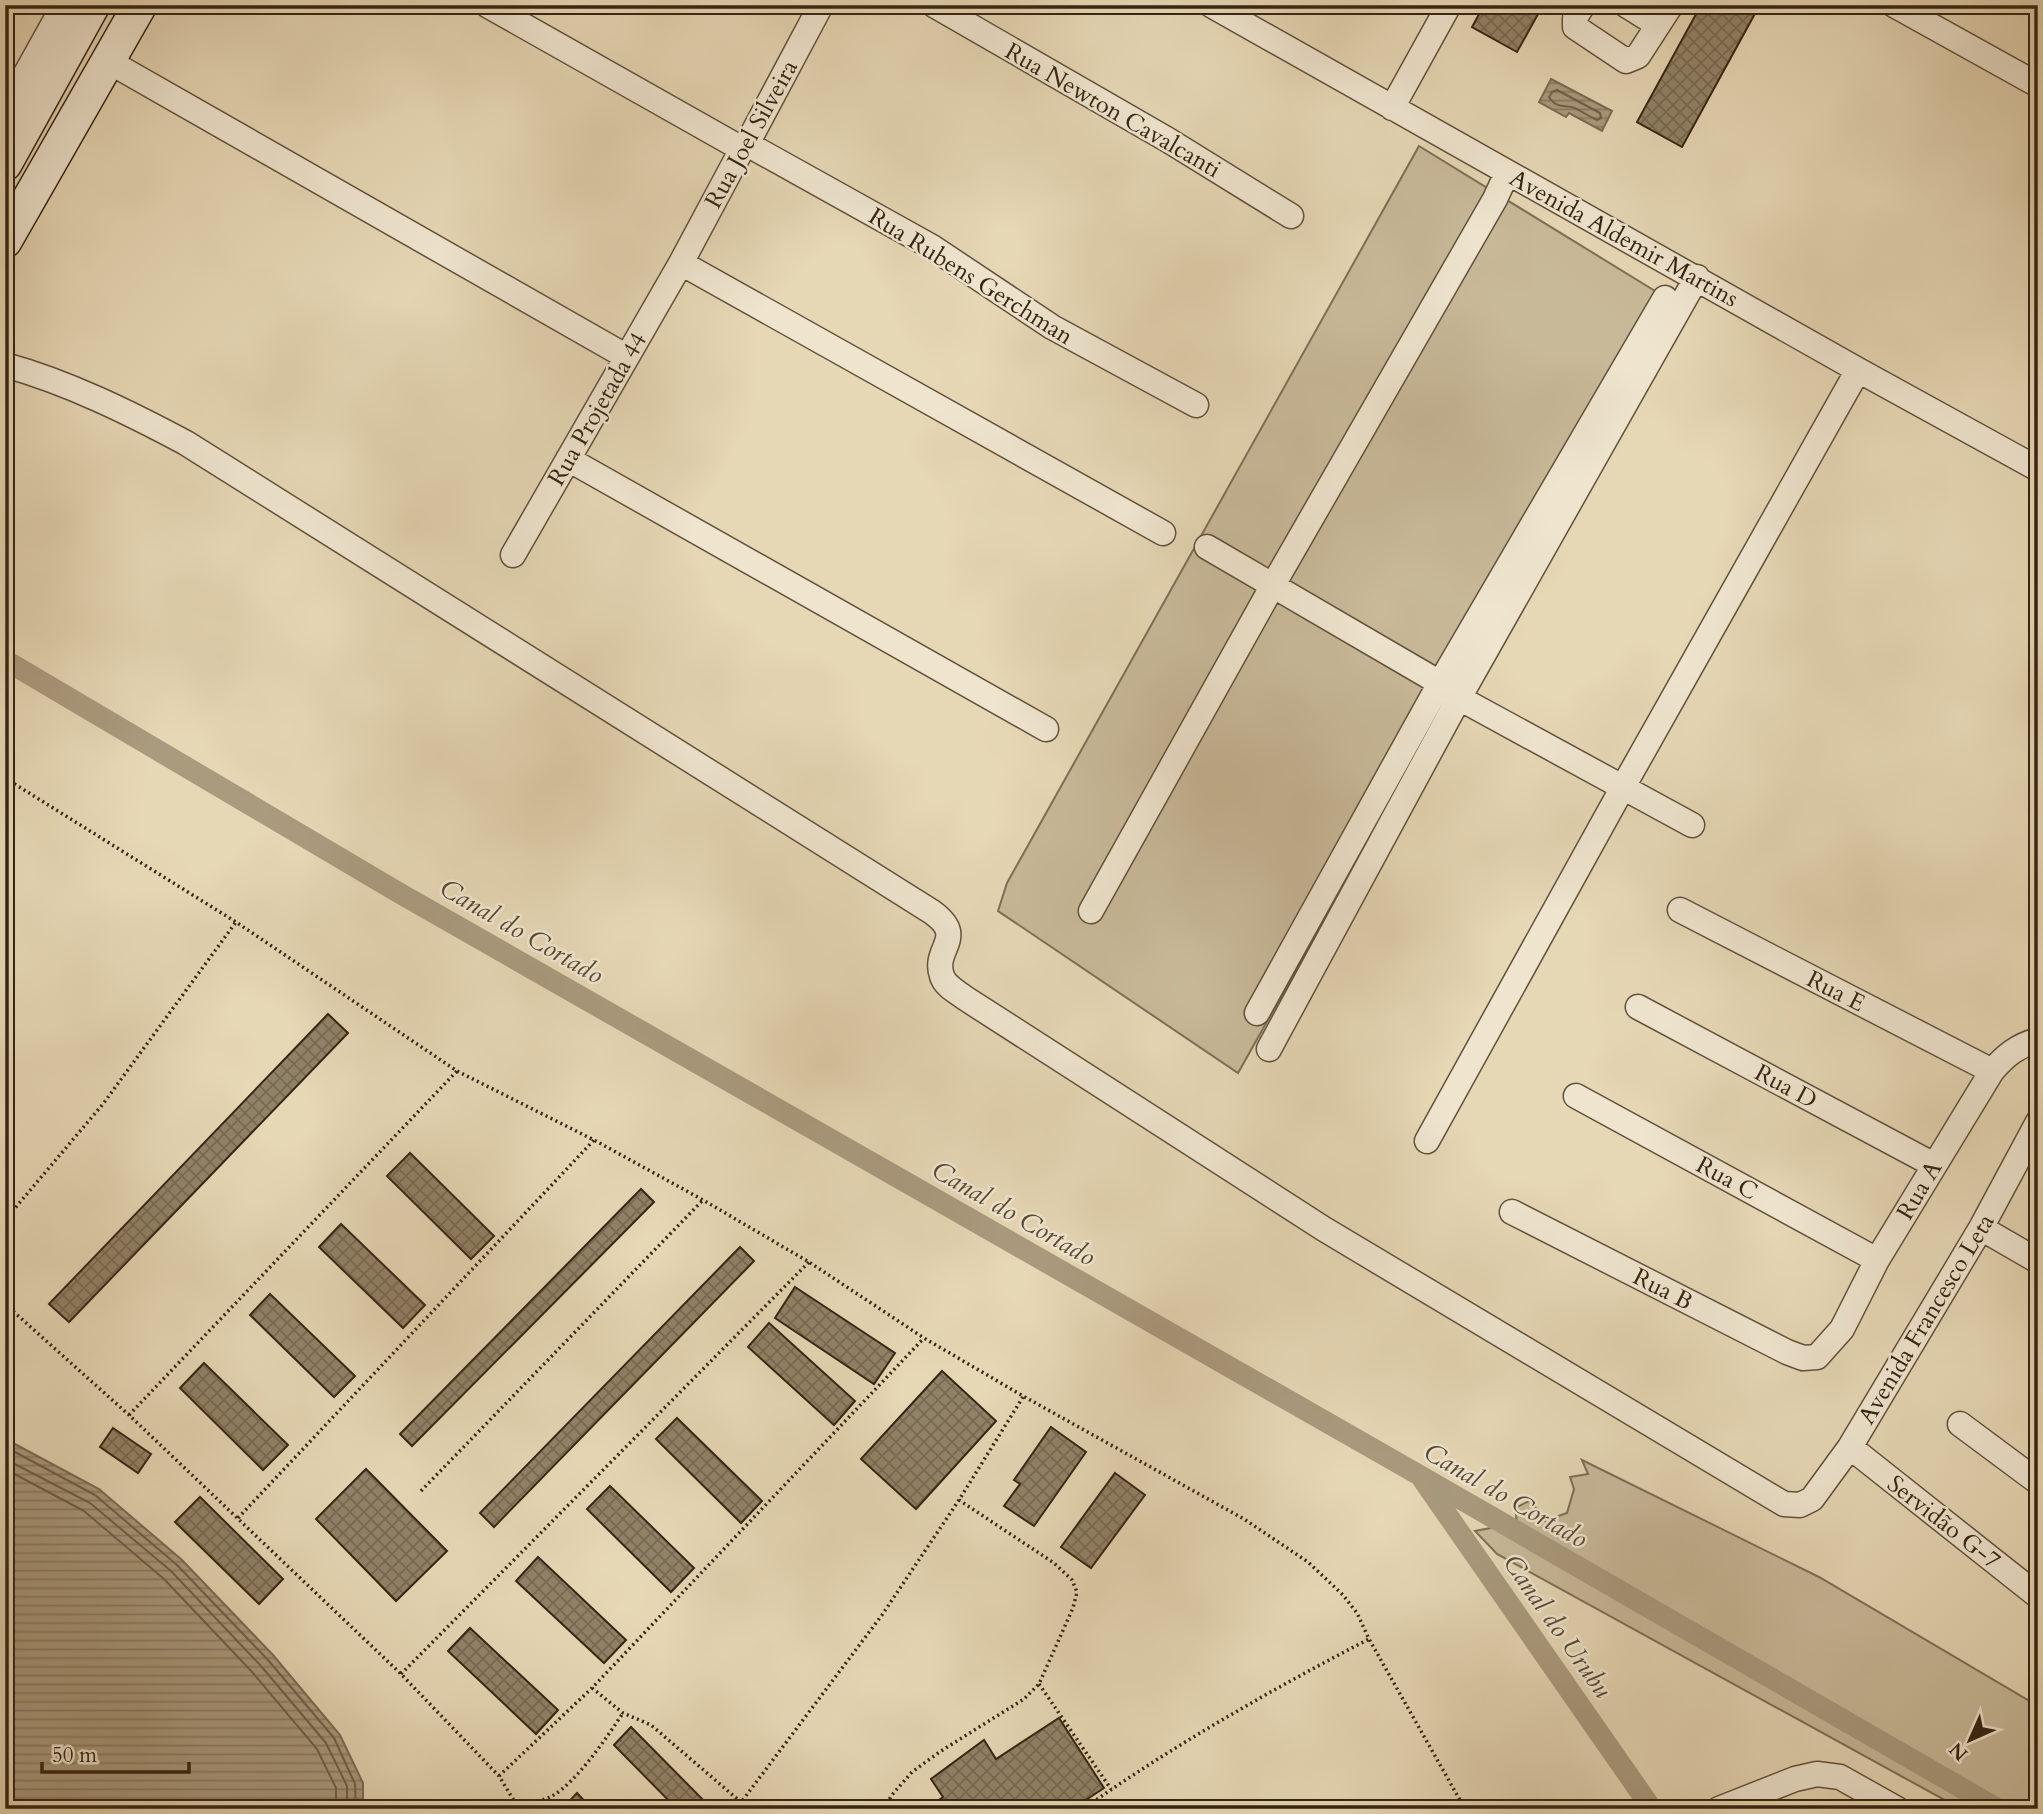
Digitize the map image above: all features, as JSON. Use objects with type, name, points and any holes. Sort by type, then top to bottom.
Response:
[{"type":"street","points":[[5,111],[64,5]]},
{"type":"street","points":[[5,164],[93,5]]},
{"type":"street","points":[[5,242],[140,5]]},
{"type":"street","name":"Rua Rubens Gerchman","points":[[487,5],[932,247],[1061,332],[1196,405]]},
{"type":"street","name":"Rua Joel Silveira","points":[[681,264],[821,5]]},
{"type":"street","name":"Rua Newton Cavalcanti","points":[[934,5],[1168,140],[1291,216]]},
{"type":"street","name":"Avenida Aldemir Martins","points":[[1211,5],[2038,469]]},
{"type":"street","points":[[1392,108],[1449,5]]},
{"type":"street","points":[[1583,5],[1575,18],[1575,27],[1626,61],[1638,57],[1664,15],[1626,5]]},
{"type":"street","points":[[1894,5],[2038,85]]},
{"type":"street","points":[[108,61],[627,357]]},
{"type":"street","points":[[1091,911],[1273,584],[1488,211],[1507,173]]},
{"type":"street","points":[[681,264],[1163,533]]},
{"type":"street","name":"Rua Projetada 44","points":[[513,555],[681,264]]},
{"type":"street","points":[[1257,1013],[1697,277]]},
{"type":"street","points":[[1269,1049],[1449,690],[1665,298]]},
{"type":"street","name":"Avenida Francesco Leta","points":[[5,365],[96,399],[186,443],[942,919],[949,930],[940,961],[942,976],[949,987],[1324,1229],[1784,1503],[1800,1505],[1812,1499],[1850,1447],[1981,1228],[2038,1122]]},
{"type":"street","points":[[1427,1141],[1858,370]]},
{"type":"street","points":[[568,459],[1046,729]]},
{"type":"street","points":[[1207,547],[1449,690],[1692,825]]},
{"type":"street","name":"Rua E","points":[[1680,910],[1992,1071]]},
{"type":"street","name":"Rua D","points":[[1638,1007],[1934,1165]]},
{"type":"street","name":"Rua A","points":[[1817,1357],[1842,1329],[1877,1260],[1992,1071],[2013,1050],[2038,1040]]},
{"type":"street","name":"Rua C","points":[[1576,1096],[1877,1260]]},
{"type":"street","name":"Rua B","points":[[1512,1212],[1787,1352],[1802,1358],[1817,1357]]},
{"type":"street","points":[[1981,1228],[2038,1261]]},
{"type":"street","points":[[1960,1424],[2038,1482]]},
{"type":"street","name":"Servidão G-7","points":[[1850,1447],[2038,1596]]},
{"type":"street","points":[[1722,1807],[1795,1779],[1817,1774],[1840,1777],[1898,1809]]},
{"type":"path","points":[[5,778],[236,922],[457,1071],[594,1140],[703,1200],[809,1262],[925,1338],[1244,1519],[1308,1562],[1343,1595],[1357,1613],[1465,1809]]},
{"type":"path","points":[[5,1220],[103,1104],[236,922]]},
{"type":"path","points":[[129,1415],[457,1071]]},
{"type":"path","points":[[238,1518],[594,1140]]},
{"type":"path","points":[[421,1491],[703,1200]]},
{"type":"path","points":[[401,1674],[809,1262]]},
{"type":"path","points":[[5,1304],[129,1415],[401,1674],[499,1776],[518,1807]]},
{"type":"path","points":[[499,1776],[592,1688],[925,1338]]},
{"type":"path","points":[[736,1809],[882,1615],[959,1500],[1023,1396]]},
{"type":"path","points":[[885,1809],[891,1796],[912,1772],[1024,1699],[1039,1684],[1073,1608],[1077,1592],[1072,1580],[1054,1563],[959,1500]]},
{"type":"path","points":[[1083,1809],[1245,1706],[1369,1639]]},
{"type":"path","points":[[1039,1684],[1111,1789]]},
{"type":"path","points":[[592,1688],[623,1713],[650,1725],[749,1809]]},
{"type":"path","points":[[511,1809],[553,1796],[570,1781],[623,1713]]},
{"type":"shaded area","points":[[1419,146],[1673,302],[1238,1073],[998,911],[1007,883]]},
{"type":"shaded area","points":[[1582,1460],[1819,1577],[2038,1706],[2038,1809],[1961,1809],[1497,1554],[1475,1531],[1517,1523],[1515,1508],[1531,1500],[1544,1521],[1567,1513],[1574,1489],[1570,1477],[1588,1474]]},
{"type":"water","points":[[1551,79],[1612,111],[1602,131],[1569,113],[1566,117],[1539,102]]},
{"type":"water","points":[[5,1443],[15,1444],[99,1489],[182,1560],[273,1655],[340,1735],[363,1783],[363,1809],[5,1809]]},
{"type":"building","points":[[1484,5],[1543,5],[1517,52],[1472,27]]},
{"type":"building","points":[[1701,5],[1753,5],[1758,8],[1682,147],[1637,122]]},
{"type":"building","points":[[328,1014],[348,1033],[69,1322],[49,1304]]},
{"type":"building","points":[[410,1153],[494,1236],[471,1259],[387,1176]]},
{"type":"building","points":[[641,1189],[654,1202],[412,1446],[400,1434]]},
{"type":"building","points":[[341,1224],[425,1305],[403,1328],[319,1247]]},
{"type":"building","points":[[740,1247],[754,1261],[494,1527],[480,1513]]},
{"type":"building","points":[[795,1287],[895,1353],[874,1384],[775,1318]]},
{"type":"building","points":[[270,1294],[355,1376],[334,1397],[250,1315]]},
{"type":"building","points":[[769,1323],[855,1401],[834,1425],[748,1347]]},
{"type":"building","points":[[204,1363],[288,1445],[263,1470],[180,1388]]},
{"type":"building","points":[[942,1371],[996,1421],[916,1509],[861,1459]]},
{"type":"building","points":[[677,1418],[762,1501],[741,1523],[656,1439]]},
{"type":"building","points":[[1051,1427],[1086,1452],[1034,1526],[1004,1506],[1020,1484],[1014,1480]]},
{"type":"building","points":[[113,1428],[151,1454],[138,1473],[100,1447]]},
{"type":"building","points":[[366,1469],[447,1551],[396,1601],[316,1519]]},
{"type":"building","points":[[1115,1473],[1145,1495],[1091,1568],[1061,1547]]},
{"type":"building","points":[[610,1486],[694,1568],[671,1592],[587,1509]]},
{"type":"building","points":[[200,1497],[283,1579],[259,1604],[175,1522]]},
{"type":"building","points":[[538,1557],[626,1640],[604,1663],[516,1581]]},
{"type":"building","points":[[470,1628],[558,1710],[536,1734],[448,1651]]},
{"type":"building","points":[[1059,1718],[1104,1788],[1072,1809],[926,1809],[943,1797],[931,1779],[984,1740],[996,1759]]},
{"type":"building","points":[[631,1727],[712,1809],[677,1809],[614,1745]]},
{"type":"building","points":[[577,1793],[592,1809],[562,1809]]},
{"type":"waterway","name":"Canal do Cortado","points":[[5,660],[401,894],[1998,1809]]},
{"type":"waterway","name":"Canal do Urubu","points":[[1423,1480],[1652,1809]]}]
